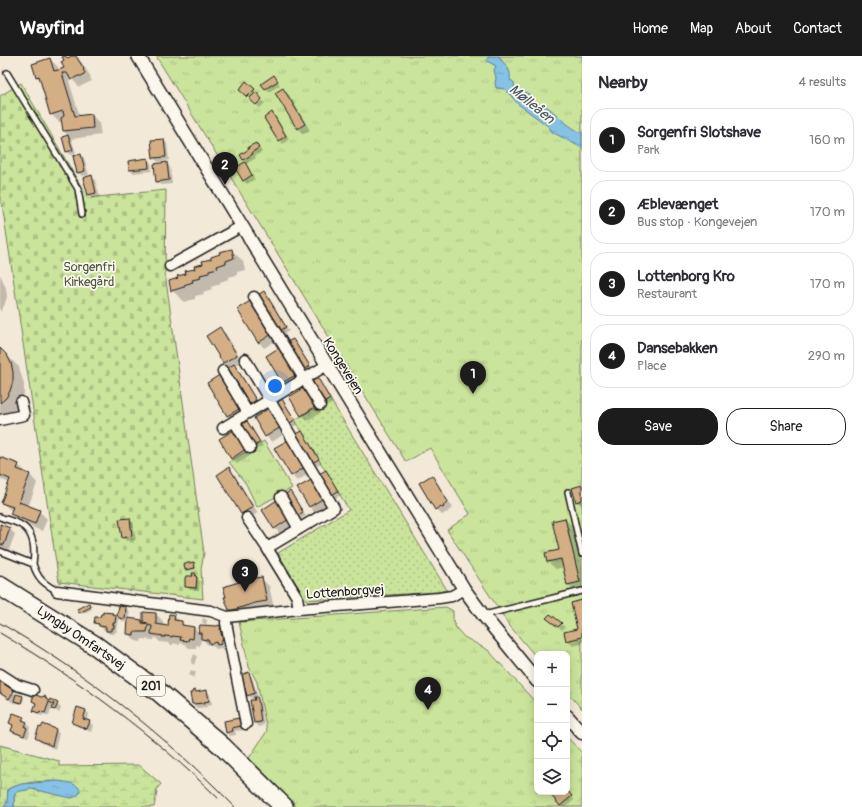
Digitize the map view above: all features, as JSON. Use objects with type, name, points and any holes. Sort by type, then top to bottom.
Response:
[{"type":"highway","name":"Lyngby Omfartsvej","points":[[0,586],[96,646],[159,692],[222,746],[284,807]]},
{"type":"highway","name":"Lyngby Omfartsvej","points":[[0,600],[91,656],[153,702],[215,756],[267,807]]},
{"type":"street","name":"Kongevejen","points":[[138,56],[464,589],[483,615],[534,677]]},
{"type":"street","points":[[170,266],[242,226]]},
{"type":"street","points":[[254,297],[320,405]]},
{"type":"street","points":[[245,359],[334,508],[266,548]]},
{"type":"street","points":[[223,428],[327,365]]},
{"type":"street","points":[[223,371],[248,413]]},
{"type":"street","points":[[0,420],[24,415],[21,402]]},
{"type":"street","points":[[234,421],[250,448]]},
{"type":"street","points":[[281,497],[299,529]]},
{"type":"street","points":[[247,518],[297,597],[299,609]]},
{"type":"street","name":"Lottenborgvej","points":[[57,591],[210,611],[227,617],[299,609],[439,598],[452,596],[464,589]]},
{"type":"street","points":[[227,617],[226,624],[246,724]]},
{"type":"street","points":[[0,674],[17,685],[33,690]]},
{"type":"street","points":[[570,719],[582,733]]},
{"type":"lane","points":[[7,73],[78,189],[82,214]]},
{"type":"lane","points":[[568,492],[582,554]]},
{"type":"lane","points":[[0,517],[22,525],[29,533],[33,541],[35,551],[33,564],[36,574],[44,583],[57,591]]},
{"type":"lane","points":[[0,550],[33,564]]},
{"type":"lane","points":[[483,615],[582,592]]},
{"type":"green space","points":[[156,56],[582,56],[582,709],[570,695],[570,651],[534,651],[534,654],[509,625],[447,530],[470,514],[430,448],[406,462]]},
{"type":"green space","name":"Sorgenfri Kirkegård","points":[[21,83],[88,198],[166,190],[165,273],[204,553],[201,569],[203,599],[59,582],[2,204],[0,203],[0,96]]},
{"type":"green space","points":[[330,399],[447,590],[438,592],[306,600],[278,553],[349,510],[295,420]]},
{"type":"green space","points":[[264,441],[292,488],[257,507],[246,484],[229,462]]},
{"type":"green space","points":[[446,607],[453,611],[453,620],[456,628],[464,637],[488,650],[534,701],[534,795],[570,795],[570,740],[582,753],[582,807],[296,807],[249,758],[267,731],[257,682],[249,667],[239,622]]},
{"type":"green space","points":[[0,745],[59,761],[59,766],[139,765],[161,784],[156,790],[157,792],[154,807],[14,807],[14,797],[16,791],[32,789],[39,791],[64,782],[50,781],[29,783],[8,789],[7,804],[4,807],[0,807]]},
{"type":"water","name":"Mølleåen","points":[[489,56],[499,56],[507,66],[510,72],[510,79],[514,83],[515,91],[522,91],[529,94],[528,99],[530,102],[535,105],[547,107],[569,125],[582,133],[582,148],[552,132],[548,126],[518,104],[505,89],[496,88],[494,70],[496,66],[487,61]]},
{"type":"water","points":[[58,781],[71,783],[77,786],[80,789],[80,793],[71,798],[32,789],[16,792],[14,797],[14,807],[4,807],[7,803],[8,789],[21,784]]},
{"type":"building","points":[[65,56],[68,58],[71,56],[76,56],[84,69],[83,70],[85,73],[82,76],[78,76],[71,80],[67,73],[62,73],[75,116],[92,114],[93,128],[63,131],[61,118],[64,116],[63,111],[50,115],[39,76],[36,77],[32,64],[50,58],[54,71],[64,68],[61,62],[64,60],[62,57]]},
{"type":"building","points":[[274,75],[278,81],[265,89],[261,84]]},
{"type":"building","points":[[246,81],[255,89],[247,97],[239,90]]},
{"type":"building","points":[[283,88],[305,124],[297,129],[275,93]]},
{"type":"building","points":[[256,92],[262,99],[256,105],[249,99]]},
{"type":"building","points":[[272,112],[286,136],[278,141],[264,118]]},
{"type":"building","points":[[68,135],[73,150],[66,152],[62,137]]},
{"type":"building","points":[[164,139],[166,157],[153,158],[151,140]]},
{"type":"building","points":[[256,143],[259,148],[243,160],[240,155],[249,149],[248,147]]},
{"type":"building","points":[[81,154],[85,171],[77,173],[73,156]]},
{"type":"building","points":[[148,158],[149,168],[129,170],[128,161]]},
{"type":"building","points":[[167,162],[169,180],[156,182],[154,164]]},
{"type":"building","points":[[245,162],[252,175],[243,181],[235,168]]},
{"type":"building","points":[[92,175],[96,193],[88,195],[83,178]]},
{"type":"building","points":[[232,249],[234,258],[217,266],[218,268],[209,270],[209,273],[200,275],[201,278],[192,280],[193,282],[184,285],[184,287],[171,291],[169,281],[178,278],[177,276],[186,274],[185,271],[195,269],[194,266],[203,264],[202,261],[211,259],[211,257],[220,254],[219,252]]},
{"type":"building","points":[[264,291],[286,327],[280,331],[258,295]]},
{"type":"building","points":[[252,300],[272,334],[258,343],[237,309]]},
{"type":"building","points":[[220,327],[237,355],[223,363],[206,336]]},
{"type":"building","points":[[293,339],[310,366],[304,370],[287,342]]},
{"type":"building","points":[[280,347],[297,374],[282,383],[266,356]]},
{"type":"building","points":[[0,348],[7,355],[11,363],[13,381],[6,398],[0,403]]},
{"type":"building","points":[[234,364],[256,400],[250,404],[228,368]]},
{"type":"building","points":[[221,374],[241,408],[227,416],[207,383]]},
{"type":"building","points":[[318,378],[330,399],[324,403],[311,382]]},
{"type":"building","points":[[305,387],[316,406],[301,416],[289,397]]},
{"type":"building","points":[[282,399],[295,420],[288,424],[276,403]]},
{"type":"building","points":[[269,408],[281,427],[265,437],[254,418]]},
{"type":"building","points":[[247,421],[260,442],[254,446],[241,425]]},
{"type":"building","points":[[234,430],[246,449],[231,459],[219,439]]},
{"type":"building","points":[[302,431],[319,459],[312,463],[295,435]]},
{"type":"building","points":[[288,440],[305,467],[291,476],[274,448]]},
{"type":"building","points":[[0,457],[19,464],[17,469],[30,474],[19,502],[40,510],[35,524],[10,514],[13,507],[1,503],[10,479],[0,475]]},
{"type":"building","points":[[229,467],[253,507],[241,514],[217,475]]},
{"type":"building","points":[[326,470],[338,491],[332,495],[319,474]]},
{"type":"building","points":[[432,475],[448,502],[443,505],[444,507],[442,508],[441,506],[435,510],[419,483]]},
{"type":"building","points":[[313,479],[324,498],[309,507],[297,488]]},
{"type":"building","points":[[582,485],[582,500],[576,502],[572,488]]},
{"type":"building","points":[[290,491],[303,512],[297,516],[284,495]]},
{"type":"building","points":[[277,500],[289,519],[274,529],[262,510]]},
{"type":"building","points":[[130,518],[132,536],[122,538],[119,519]]},
{"type":"building","points":[[565,518],[580,582],[567,585],[561,559],[547,562],[545,553],[559,550],[552,521]]},
{"type":"building","points":[[0,524],[10,528],[4,545],[0,544]]},
{"type":"building","points":[[194,562],[195,568],[185,570],[184,564]]},
{"type":"building","points":[[192,573],[195,573],[197,577],[196,588],[185,587],[186,576],[193,576]]},
{"type":"building","points":[[262,577],[267,601],[229,610],[224,597],[226,597],[223,587],[248,579]]},
{"type":"building","points":[[582,600],[582,637],[566,641],[564,632],[577,629],[571,603]]},
{"type":"building","points":[[89,603],[91,607],[79,613],[77,609]]},
{"type":"building","points":[[119,606],[126,607],[125,619],[119,618],[117,615]]},
{"type":"building","points":[[103,612],[113,613],[112,614],[116,615],[115,623],[113,623],[114,628],[111,628],[111,631],[106,631],[106,627],[99,626],[99,624],[94,623],[95,617],[100,617]]},
{"type":"building","points":[[143,612],[156,613],[156,624],[168,626],[169,614],[175,615],[174,620],[182,621],[182,625],[194,627],[193,639],[189,638],[188,641],[180,640],[181,637],[162,637],[163,636],[151,634],[152,626],[148,625],[147,632],[134,632],[134,635],[127,634],[128,618],[142,620],[142,623],[148,624],[143,622]]},
{"type":"building","points":[[550,614],[562,623],[558,627],[546,618]]},
{"type":"building","points":[[200,625],[219,625],[221,628],[223,641],[221,641],[221,644],[217,645],[216,642],[210,644],[208,640],[201,639],[201,633],[198,633]]},
{"type":"building","points":[[249,672],[255,693],[247,696],[241,675]]},
{"type":"building","points":[[0,681],[14,691],[9,699],[0,693]]},
{"type":"building","points":[[195,690],[196,692],[207,690],[209,701],[204,702],[205,703],[192,704],[190,693],[193,693],[192,691]]},
{"type":"building","points":[[16,694],[23,696],[21,703],[14,701]]},
{"type":"building","points":[[34,694],[41,697],[45,696],[47,700],[49,701],[50,699],[58,703],[55,710],[52,709],[54,704],[49,702],[45,713],[33,711],[36,703],[32,701]]},
{"type":"building","points":[[254,697],[257,697],[258,699],[261,722],[254,723],[250,700],[255,700]]},
{"type":"building","points":[[77,707],[86,710],[83,719],[90,721],[87,729],[72,723]]},
{"type":"building","points":[[13,713],[24,717],[22,720],[27,722],[25,727],[27,728],[24,736],[11,731],[13,725],[9,723]]},
{"type":"building","points":[[239,718],[241,726],[232,728],[233,731],[226,733],[224,721]]},
{"type":"building","points":[[43,724],[56,729],[52,746],[35,738],[39,727],[41,728]]},
{"type":"building","points":[[570,794],[572,796],[560,806],[551,795],[570,795]]},
{"type":"tram line","points":[[0,623],[32,642],[94,684],[124,707],[181,755],[235,807]]},
{"type":"tram line","points":[[0,633],[58,670],[114,709],[193,774],[218,798]]},
{"type":"place","name":"Æblevænget","points":[[225,185]]},
{"type":"place","name":"Sorgenfri Slotshave","points":[[473,394]]},
{"type":"place","name":"Lottenborg Kro","points":[[245,592]]},
{"type":"place","name":"Dansebakken","points":[[428,710]]}]
